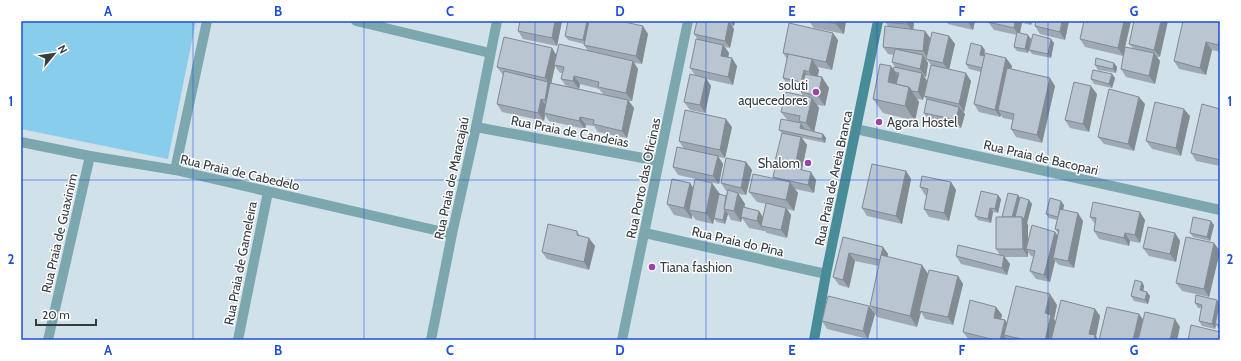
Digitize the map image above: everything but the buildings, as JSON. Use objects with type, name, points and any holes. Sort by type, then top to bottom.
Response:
[{"type":"street","points":[[175,170],[207,21]]},
{"type":"street","points":[[356,21],[490,53]]},
{"type":"street","name":"Rua Praia de Maracajaú","points":[[431,340],[497,21]]},
{"type":"street","name":"Rua Porto das Oficinas","points":[[622,340],[688,21]]},
{"type":"street","name":"Rua Praia de Areia Branca","points":[[814,340],[826,274],[878,21]]},
{"type":"street","name":"Rua Praia de Candeias","points":[[476,127],[659,161]]},
{"type":"street","name":"Rua Praia de Bacopari","points":[[856,129],[1220,210]]},
{"type":"street","name":"Rua Praia de Cabedelo","points":[[21,142],[90,156],[175,170],[452,234]]},
{"type":"street","name":"Rua Praia de Guaxinim","points":[[48,340],[90,156]]},
{"type":"street","name":"Rua Praia de Gameleira","points":[[238,340],[268,192]]},
{"type":"street","name":"Rua Praia do Pina","points":[[645,233],[826,274]]},
{"type":"shaded area","points":[[21,21],[196,21],[168,159],[21,129]]},
{"type":"place","name":"soluti aquecedores","points":[[816,92]]},
{"type":"place","name":"Agora Hostel","points":[[879,122]]},
{"type":"place","name":"Shalom","points":[[808,163]]},
{"type":"place","name":"Tiana fashion","points":[[652,267]]}]
